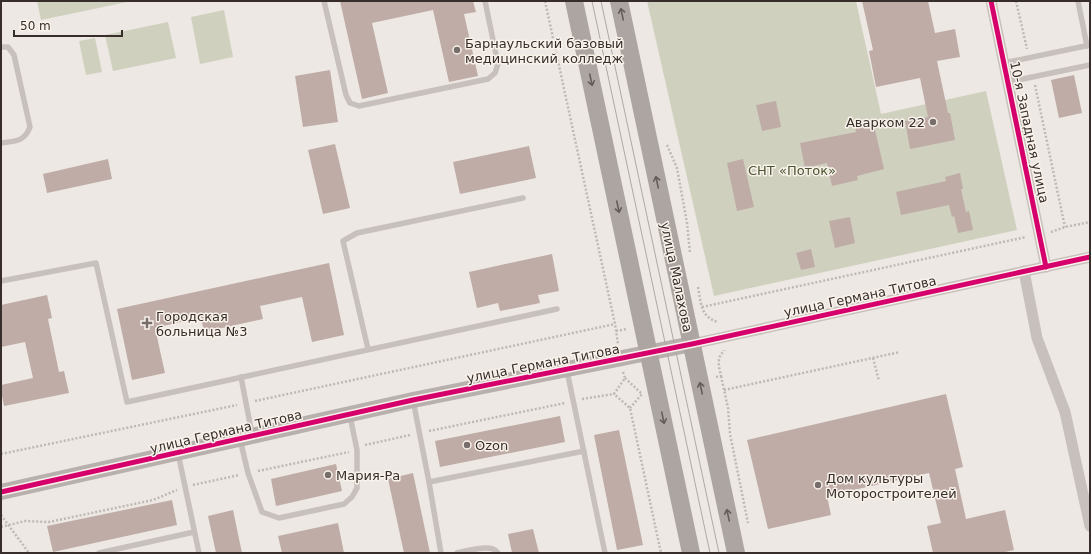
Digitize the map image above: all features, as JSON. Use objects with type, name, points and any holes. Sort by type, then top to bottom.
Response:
[{"type":"main road","points":[[574,1],[691,553]]},
{"type":"main road","name":"улица Малахова","points":[[619,1],[736,553]]},
{"type":"street","name":"10-я Западная улица","points":[[991,1],[1046,266]]},
{"type":"street","name":"улица Германа Титова","points":[[1,492],[413,400],[692,344],[1090,257]]},
{"type":"street","points":[[1024,271],[1038,338],[1065,412],[1090,526]]},
{"type":"lane","points":[[324,1],[346,95],[350,103],[359,106],[488,79],[495,73],[498,64],[485,1]]},
{"type":"lane","points":[[1004,63],[1089,45],[1078,1]]},
{"type":"lane","points":[[1,47],[8,48],[14,55],[30,127],[27,134],[20,140],[1,143]]},
{"type":"lane","points":[[1008,82],[1090,65]]},
{"type":"lane","points":[[368,350],[343,241],[357,234],[523,198]]},
{"type":"lane","points":[[1,282],[96,263],[127,402],[557,308]]},
{"type":"lane","points":[[567,369],[605,553]]},
{"type":"lane","points":[[240,377],[246,403],[248,473],[262,512],[279,518],[344,504],[352,497],[357,488],[356,447],[350,415]]},
{"type":"lane","points":[[413,400],[441,553]]},
{"type":"lane","points":[[429,482],[584,451]]},
{"type":"lane","points":[[178,453],[198,553]]},
{"type":"lane","points":[[99,553],[194,532]]},
{"type":"lane","points":[[457,553],[492,548],[498,553]]},
{"type":"path","points":[[544,1],[615,324],[618,344]]},
{"type":"path","points":[[1016,1],[1028,58]]},
{"type":"path","points":[[1034,77],[1065,227]]},
{"type":"path","points":[[665,139],[676,168],[687,223],[690,255]]},
{"type":"path","points":[[1049,232],[1090,222]]},
{"type":"path","points":[[702,307],[1026,238]]},
{"type":"path","points":[[697,285],[704,313],[712,320],[718,322]]},
{"type":"path","points":[[1,454],[615,324]]},
{"type":"path","points":[[616,331],[627,329]]},
{"type":"path","points":[[724,349],[724,352],[721,354],[718,362],[728,408],[730,434],[748,523]]},
{"type":"path","points":[[724,390],[900,352]]},
{"type":"path","points":[[873,358],[878,381]]},
{"type":"path","points":[[623,369],[625,378],[642,394],[630,408]]},
{"type":"path","points":[[716,377],[721,376]]},
{"type":"path","points":[[356,447],[573,401],[614,394],[625,378]]},
{"type":"path","points":[[614,394],[630,408],[661,553]]},
{"type":"path","points":[[1,515],[29,553]]},
{"type":"green space","points":[[37,1],[132,1],[41,20]]},
{"type":"green space","name":"СНТ «Поток»","points":[[647,1],[856,1],[881,114],[986,91],[1017,230],[714,296]]},
{"type":"green space","points":[[224,10],[233,57],[200,64],[191,17]]},
{"type":"green space","points":[[168,22],[176,58],[113,71],[105,35]]},
{"type":"green space","points":[[95,38],[102,72],[86,75],[79,41]]},
{"type":"building","name":"Барнаульский базовый медицинский колледж","points":[[340,1],[473,1],[476,12],[464,14],[478,76],[449,82],[433,10],[372,23],[388,93],[362,99]]},
{"type":"building","points":[[862,1],[928,1],[935,33],[955,29],[960,57],[937,61],[955,140],[910,149],[905,121],[928,117],[920,78],[876,87],[869,51],[873,50]]},
{"type":"building","points":[[330,70],[338,122],[303,127],[295,76]]},
{"type":"building","points":[[1074,75],[1082,113],[1059,118],[1051,80]]},
{"type":"building","points":[[776,101],[781,127],[762,131],[756,105]]},
{"type":"building","points":[[873,121],[884,169],[857,176],[858,180],[832,186],[827,163],[805,168],[800,143],[856,132],[855,125]]},
{"type":"building","points":[[335,144],[350,208],[323,214],[308,150]]},
{"type":"building","points":[[529,146],[536,178],[460,194],[453,162]]},
{"type":"building","points":[[108,159],[112,179],[47,193],[43,174]]},
{"type":"building","points":[[743,159],[754,207],[737,211],[727,163]]},
{"type":"building","points":[[960,173],[963,189],[961,189],[966,212],[969,211],[973,230],[958,233],[954,216],[952,217],[949,205],[901,215],[896,192],[946,181],[945,177]]},
{"type":"building","points":[[850,217],[855,243],[835,248],[829,221]]},
{"type":"building","points":[[811,249],[815,267],[801,270],[796,253]]},
{"type":"building","points":[[552,254],[559,291],[538,295],[540,303],[500,311],[498,303],[477,308],[469,272]]},
{"type":"building","name":"Городская больница №3","points":[[329,263],[344,335],[312,342],[302,297],[260,306],[263,319],[204,332],[201,317],[155,328],[165,373],[132,380],[117,309]]},
{"type":"building","points":[[47,295],[52,318],[48,319],[59,372],[64,371],[69,393],[4,406],[1,385],[33,378],[25,342],[1,347],[1,305]]},
{"type":"building","name":"Дом культуры Моторостроителей","points":[[946,394],[963,467],[955,469],[966,519],[1005,510],[1014,550],[1001,553],[933,553],[927,526],[941,523],[929,473],[827,496],[831,515],[768,529],[747,440]]},
{"type":"building","points":[[560,416],[565,442],[440,467],[435,441]]},
{"type":"building","points":[[619,430],[643,545],[617,550],[594,435]]},
{"type":"building","points":[[336,464],[342,491],[276,506],[271,479]]},
{"type":"building","points":[[413,473],[430,553],[404,553],[388,479]]},
{"type":"building","points":[[172,500],[177,525],[53,552],[47,526]]},
{"type":"building","points":[[233,510],[242,553],[216,553],[208,516]]},
{"type":"building","points":[[338,523],[344,553],[282,553],[278,536]]},
{"type":"building","points":[[533,529],[539,553],[512,553],[508,534]]},
{"type":"tram line","points":[[592,1],[710,553]]},
{"type":"tram line","points":[[601,1],[719,553]]},
{"type":"cycle path","points":[[991,1],[1046,267]]},
{"type":"cycle path","points":[[1,492],[413,400],[692,344],[1090,257]]},
{"type":"place","name":"Барнаульский базовый медицинский колледж","points":[[457,50]]},
{"type":"place","name":"Аварком 22","points":[[933,122]]},
{"type":"place","name":"Городская больница №3","points":[[147,323]]},
{"type":"place","name":"Ozon","points":[[467,445]]},
{"type":"place","name":"Мария-Ра","points":[[328,475]]},
{"type":"place","name":"Дом культуры Моторостроителей","points":[[818,485]]}]
